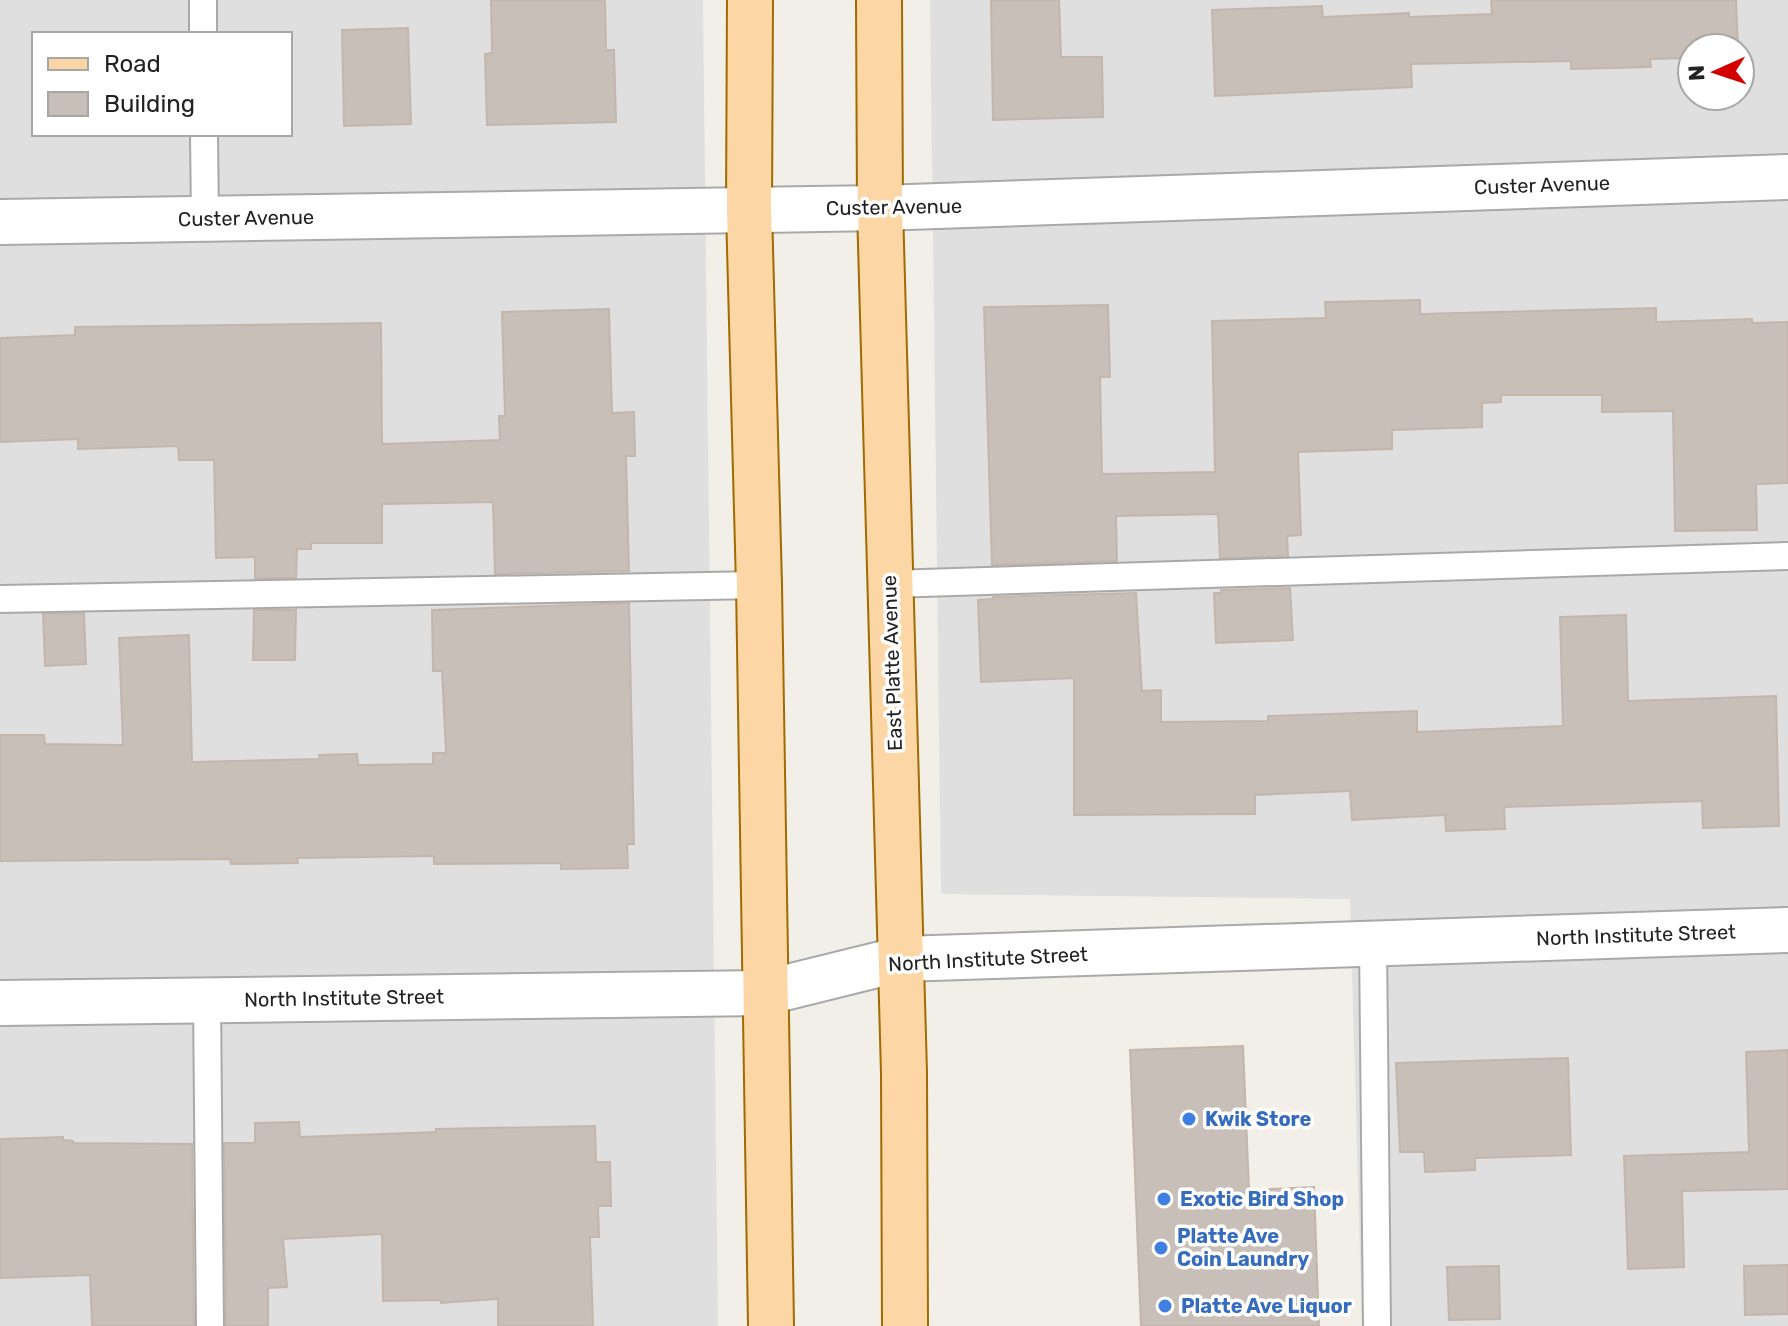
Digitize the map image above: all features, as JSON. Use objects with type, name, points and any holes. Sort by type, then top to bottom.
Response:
[{"type":"main road","points":[[750,0],[749,210],[759,585],[771,1326]]},
{"type":"main road","name":"East Platte Avenue","points":[[879,0],[880,208],[904,1073],[905,1326]]},
{"type":"street","name":"Custer Avenue","points":[[0,222],[880,208],[1788,177]]},
{"type":"street","name":"North Institute Street","points":[[0,1003],[764,993],[901,959],[1788,930]]},
{"type":"lane","points":[[203,0],[203,32]]},
{"type":"lane","points":[[204,136],[205,219]]},
{"type":"lane","points":[[890,584],[1788,556]]},
{"type":"lane","points":[[0,599],[759,585]]},
{"type":"lane","points":[[1373,944],[1377,1326]]},
{"type":"lane","points":[[207,1000],[210,1326]]},
{"type":"shaded area","points":[[0,0],[703,0],[718,1326],[0,1326]]},
{"type":"shaded area","points":[[930,0],[1788,0],[1788,1326],[1362,1326],[1350,899],[941,894]]},
{"type":"building","points":[[491,0],[605,0],[606,50],[614,50],[616,122],[487,125],[485,54],[492,53]]},
{"type":"building","points":[[991,0],[1059,0],[1061,57],[1102,57],[1103,117],[993,120]]},
{"type":"building","points":[[1491,0],[1736,0],[1737,32],[1676,32],[1676,58],[1650,59],[1651,67],[1571,69],[1571,61],[1411,64],[1412,87],[1215,96],[1212,10],[1322,6],[1323,17],[1409,13],[1409,17],[1492,14]]},
{"type":"building","points":[[408,28],[411,124],[344,126],[342,30]]},
{"type":"building","points":[[1420,300],[1420,314],[1656,308],[1656,322],[1752,319],[1752,323],[1788,322],[1788,483],[1756,484],[1757,530],[1675,531],[1673,411],[1602,412],[1602,395],[1501,395],[1501,402],[1482,403],[1482,427],[1392,430],[1392,449],[1298,452],[1301,535],[1287,536],[1288,556],[1220,558],[1218,514],[1116,516],[1117,561],[992,565],[984,307],[1108,305],[1110,377],[1100,377],[1102,474],[1215,472],[1212,321],[1326,318],[1325,302]]},
{"type":"building","points":[[609,309],[612,413],[634,412],[635,456],[626,456],[629,571],[495,574],[493,502],[382,504],[382,543],[311,543],[311,549],[297,549],[296,578],[255,578],[255,557],[216,558],[214,460],[179,460],[178,446],[78,449],[78,439],[0,442],[0,338],[75,335],[75,327],[381,323],[382,444],[500,440],[499,416],[505,416],[502,312]]},
{"type":"building","points":[[1290,588],[1293,640],[1216,643],[1214,593],[1221,593],[1221,590]]},
{"type":"building","points":[[1136,593],[1142,691],[1161,690],[1161,722],[1268,721],[1268,716],[1417,711],[1417,732],[1563,726],[1560,617],[1626,615],[1628,701],[1776,696],[1779,826],[1703,828],[1702,801],[1504,807],[1505,829],[1446,831],[1445,815],[1352,820],[1350,791],[1255,795],[1255,814],[1074,815],[1074,678],[981,682],[978,600]]},
{"type":"building","points":[[629,603],[634,844],[627,844],[628,868],[561,869],[561,863],[434,864],[434,856],[297,858],[298,863],[231,864],[230,859],[0,861],[0,735],[44,735],[45,744],[123,745],[119,638],[189,635],[192,762],[320,759],[319,755],[357,754],[358,765],[433,764],[433,753],[446,753],[442,671],[433,671],[432,610]]},
{"type":"building","points":[[254,610],[296,610],[295,660],[253,660]]},
{"type":"building","points":[[84,613],[86,664],[45,666],[43,614]]},
{"type":"building","name":"Kwik Store","points":[[1243,1046],[1249,1190],[1314,1187],[1319,1326],[1141,1326],[1130,1050]]},
{"type":"building","points":[[1788,1050],[1788,1189],[1682,1191],[1684,1267],[1628,1269],[1624,1156],[1749,1152],[1746,1052]]},
{"type":"building","points":[[1568,1058],[1571,1155],[1475,1158],[1475,1170],[1425,1172],[1424,1152],[1400,1152],[1396,1063]]},
{"type":"building","points":[[299,1122],[300,1137],[436,1132],[436,1129],[595,1126],[596,1162],[610,1162],[611,1206],[598,1206],[599,1237],[590,1237],[593,1326],[498,1326],[498,1299],[441,1303],[441,1300],[383,1301],[382,1234],[283,1239],[287,1287],[268,1288],[268,1326],[226,1326],[224,1143],[255,1143],[255,1123]]},
{"type":"building","points":[[63,1137],[63,1140],[73,1143],[192,1144],[194,1326],[92,1326],[90,1275],[0,1278],[0,1139]]},
{"type":"building","points":[[1788,1265],[1788,1314],[1745,1315],[1744,1266]]},
{"type":"building","points":[[1499,1266],[1500,1319],[1449,1320],[1447,1267]]},
{"type":"place","name":"Kwik Store","points":[[1189,1119]]},
{"type":"place","name":"Exotic Bird Shop","points":[[1164,1199]]},
{"type":"place","name":"Platte Ave Coin Laundry","points":[[1161,1248]]},
{"type":"place","name":"Platte Ave Liquor","points":[[1165,1306]]}]
